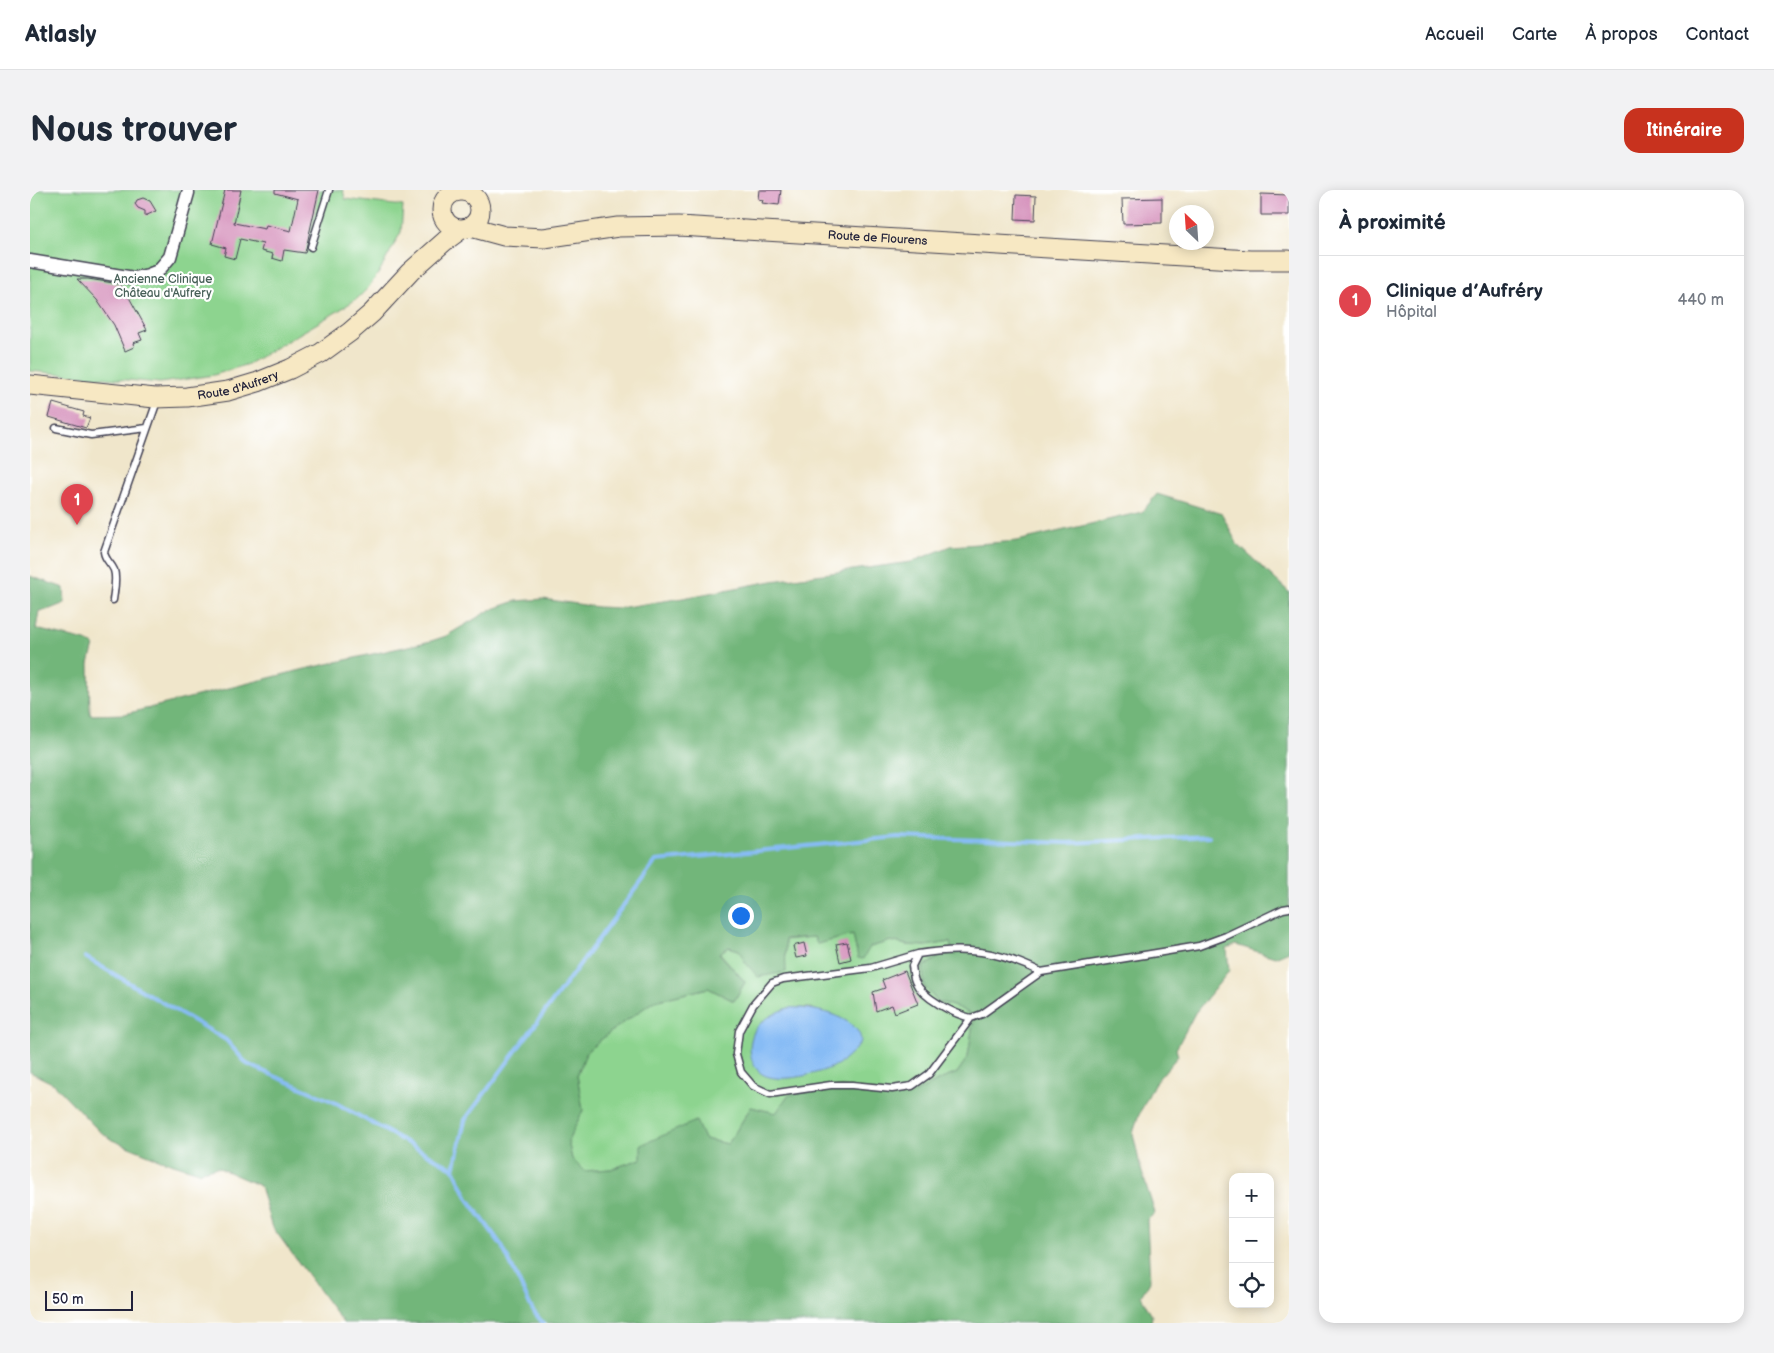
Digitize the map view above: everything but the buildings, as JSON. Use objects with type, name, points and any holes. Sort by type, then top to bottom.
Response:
[{"type":"street","points":[[480,200],[478,220],[465,228],[450,226],[444,218],[442,213],[443,206],[447,198],[459,191],[470,194],[480,200],[519,236]]},
{"type":"street","points":[[30,261],[134,278],[158,271],[170,257],[188,193]]},
{"type":"street","name":"Route d'Aufrery","points":[[410,272],[425,248],[442,213]]},
{"type":"street","name":"Route de Flourens","points":[[465,228],[504,236],[544,238],[618,227],[658,225],[1236,259],[1289,260]]},
{"type":"street","name":"Route d'Aufrery","points":[[30,385],[155,398],[187,397],[228,391],[258,382],[290,369],[321,353],[350,332],[372,313],[410,272],[445,241],[465,228]]},
{"type":"lane","points":[[311,247],[329,190]]},
{"type":"lane","points":[[113,600],[115,572],[111,563],[105,558],[104,552],[154,407],[155,398]]},
{"type":"lane","points":[[56,428],[92,435],[147,428]]},
{"type":"lane","points":[[1041,972],[1016,960],[992,953],[944,949],[918,954],[871,968],[783,979],[772,983],[753,1005],[739,1031],[736,1054],[741,1072],[753,1086],[770,1094],[831,1085],[892,1089],[912,1086],[929,1074],[971,1018],[982,1014],[1041,972],[1199,946],[1289,908]]},
{"type":"lane","points":[[918,954],[912,966],[915,982],[927,995],[945,1008],[971,1018]]},
{"type":"green space","name":"Ancienne Clinique Château d'Aufrery","points":[[30,190],[343,190],[345,199],[403,206],[401,232],[378,274],[358,298],[248,364],[214,375],[160,383],[30,371]]},
{"type":"green space","points":[[1157,494],[1222,514],[1237,544],[1289,592],[1289,951],[1275,957],[1236,945],[1227,949],[1229,971],[1195,1013],[1176,1049],[1178,1056],[1154,1084],[1138,1117],[1133,1133],[1140,1166],[1155,1213],[1147,1220],[1150,1281],[1141,1296],[1152,1316],[1151,1323],[343,1323],[271,1225],[260,1186],[217,1167],[199,1172],[161,1160],[112,1140],[98,1130],[54,1084],[30,1072],[30,576],[64,588],[65,603],[39,611],[36,629],[86,641],[94,645],[89,664],[90,715],[125,714],[305,669],[431,641],[446,636],[490,610],[516,601],[543,599],[619,608],[772,581],[911,562],[951,546],[1017,541],[1142,512]],"holes":[[[853,935],[858,958],[863,959],[870,947],[891,941],[907,945],[926,946],[950,942],[952,952],[939,957],[923,967],[924,986],[937,1001],[959,1008],[974,1016],[968,1057],[957,1073],[937,1081],[914,1094],[890,1095],[842,1087],[788,1095],[776,1113],[751,1107],[728,1144],[704,1139],[696,1121],[641,1145],[641,1159],[611,1169],[584,1171],[572,1159],[568,1141],[583,1110],[577,1075],[587,1051],[654,1001],[708,988],[734,1001],[745,982],[719,953],[729,947],[739,950],[745,962],[758,977],[786,972],[785,939],[814,937],[817,944]]]},
{"type":"green space","points":[[853,935],[858,958],[870,947],[891,941],[907,945],[926,946],[950,942],[952,952],[939,957],[923,967],[924,986],[937,1001],[959,1008],[974,1016],[968,1057],[957,1073],[937,1081],[914,1094],[890,1095],[842,1087],[776,1113],[751,1107],[728,1144],[704,1139],[696,1122],[641,1159],[611,1169],[584,1171],[572,1159],[568,1141],[583,1110],[577,1075],[587,1051],[654,1001],[708,988],[734,1001],[745,982],[719,952],[729,947],[739,950],[745,962],[784,940],[814,937],[817,944]],"holes":[[[788,1008],[810,1008],[845,1021],[768,1018]]]},
{"type":"water","points":[[788,1008],[808,1009],[832,1014],[852,1025],[858,1032],[861,1041],[843,1061],[833,1067],[813,1074],[779,1078],[762,1074],[757,1070],[751,1058],[750,1044],[754,1031],[765,1020]]},
{"type":"waterway","points":[[454,1169],[465,1120],[656,861],[898,837],[1068,843],[1209,836]]},
{"type":"waterway","points":[[85,957],[226,1040],[247,1064],[334,1102],[454,1169],[468,1199],[502,1246],[533,1311],[543,1323]]},
{"type":"place","name":"Clinique d’Aufréry","points":[[77,525]]}]
